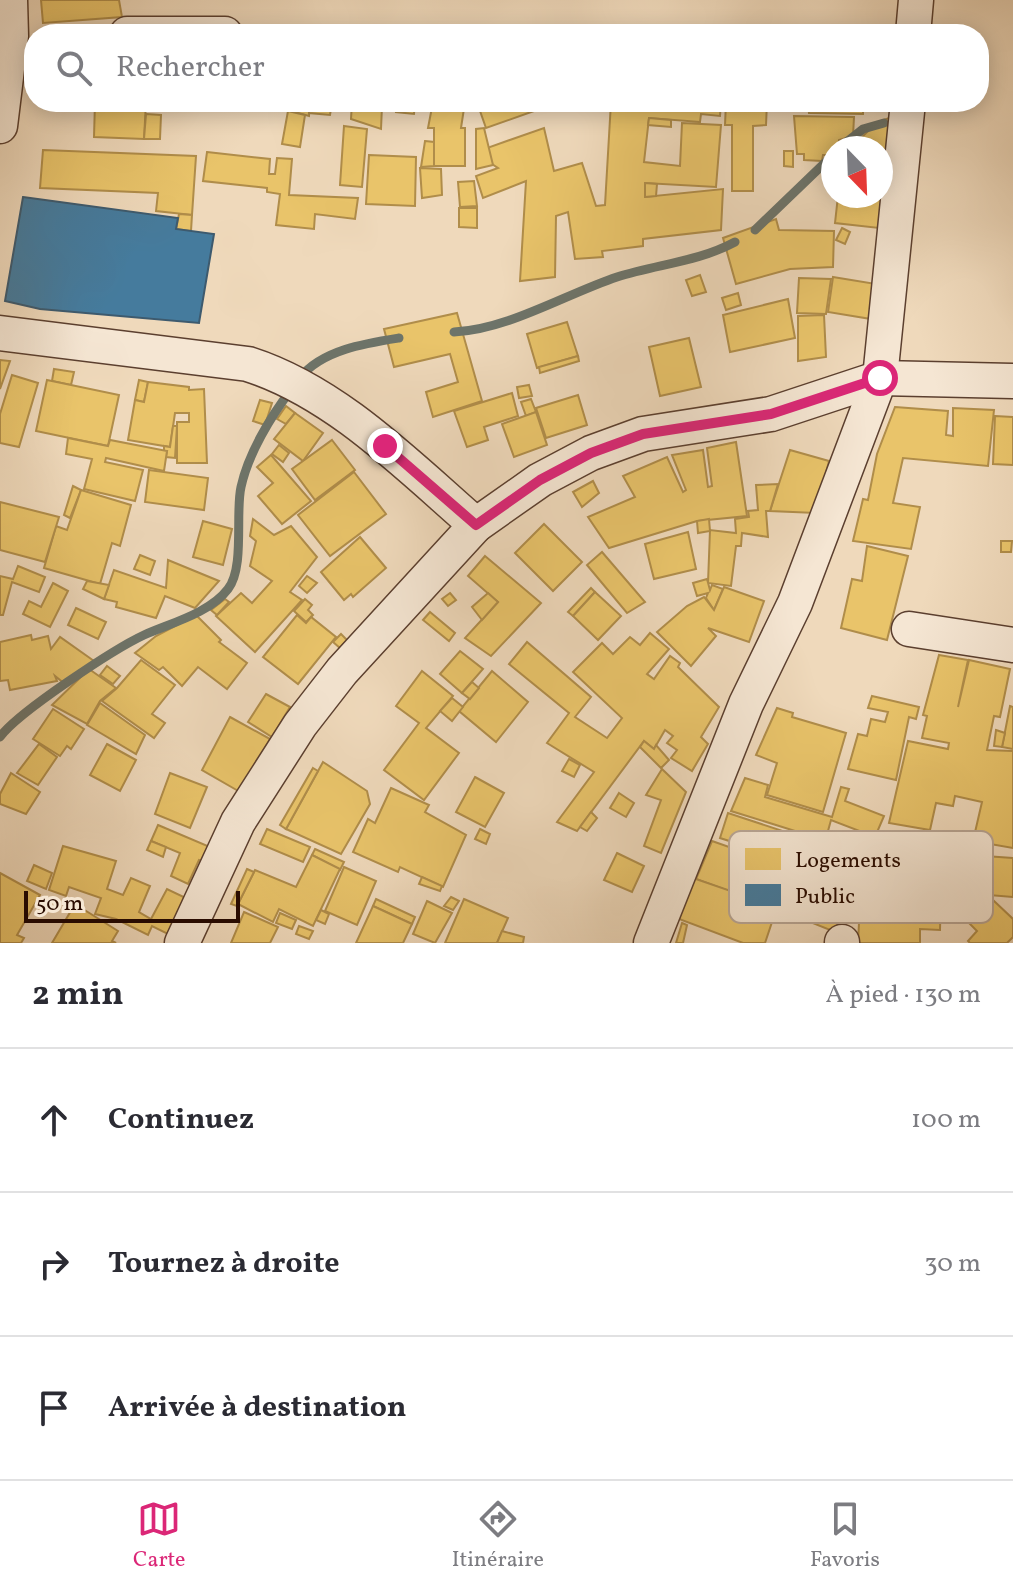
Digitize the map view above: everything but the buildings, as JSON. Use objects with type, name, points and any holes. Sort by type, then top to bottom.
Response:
[{"type":"street","points":[[0,126],[22,36],[10,0]]},
{"type":"street","points":[[914,24],[916,0]]},
{"type":"street","points":[[651,943],[746,704],[795,603],[880,378],[907,112]]},
{"type":"street","points":[[0,333],[248,364],[274,373],[385,446],[476,525]]},
{"type":"street","points":[[182,943],[238,822],[300,725],[342,671],[476,525],[540,480],[591,453],[643,434],[771,414],[880,378],[1013,381]]},
{"type":"street","points":[[909,629],[1013,645]]},
{"type":"waterway","points":[[854,136],[863,129],[884,123]]},
{"type":"waterway","points":[[755,230],[821,167]]},
{"type":"waterway","points":[[454,332],[495,325],[617,277],[692,258],[735,242]]},
{"type":"waterway","points":[[300,378],[309,368],[332,354],[359,345],[399,338]]},
{"type":"waterway","points":[[0,737],[25,713],[90,667],[130,642],[201,611],[228,589],[238,554],[239,498],[244,474],[261,436],[291,390]]},
{"type":"route","points":[[385,446],[476,525],[540,480],[591,453],[643,434],[771,414],[880,378]]}]
